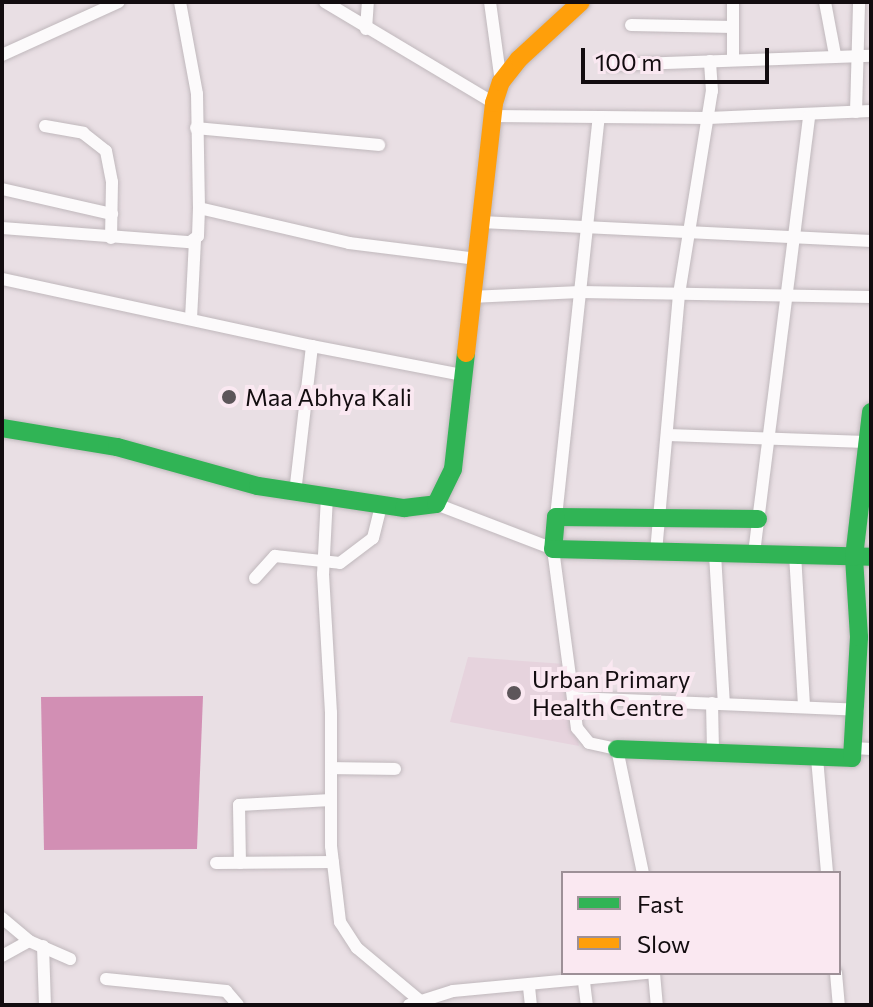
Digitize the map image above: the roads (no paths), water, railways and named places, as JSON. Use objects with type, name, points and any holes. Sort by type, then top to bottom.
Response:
[{"type":"street","points":[[2,55],[119,2]]},
{"type":"street","points":[[180,2],[193,58],[199,208],[191,319]]},
{"type":"street","points":[[325,2],[493,110],[599,117],[708,118],[871,111]]},
{"type":"street","points":[[366,29],[368,2]]},
{"type":"street","points":[[436,504],[453,469],[493,110],[501,82],[490,2]]},
{"type":"street","points":[[501,82],[581,2]]},
{"type":"street","points":[[733,2],[733,59]]},
{"type":"street","points":[[825,2],[835,55]]},
{"type":"street","points":[[856,112],[866,56],[859,2]]},
{"type":"street","points":[[631,25],[733,27]]},
{"type":"street","points":[[609,65],[866,56]]},
{"type":"street","points":[[656,552],[679,294],[708,118],[710,61]]},
{"type":"street","points":[[754,553],[809,115]]},
{"type":"street","points":[[599,117],[553,549],[581,739],[617,749],[713,750],[847,761],[863,748],[858,710],[871,412]]},
{"type":"street","points":[[45,126],[83,133],[106,151],[111,238]]},
{"type":"street","points":[[196,128],[379,145]]},
{"type":"street","points":[[2,189],[112,214]]},
{"type":"street","points":[[199,208],[349,243],[477,259]]},
{"type":"street","points":[[482,222],[690,231],[791,240],[871,241]]},
{"type":"street","points":[[2,228],[111,238],[195,240]]},
{"type":"street","points":[[3,284],[462,375]]},
{"type":"street","points":[[470,297],[580,292],[871,297]]},
{"type":"street","points":[[295,493],[312,346]]},
{"type":"street","points":[[2,428],[117,447],[295,493],[415,509],[436,504],[553,549],[863,557]]},
{"type":"street","points":[[667,435],[869,442]]},
{"type":"street","points":[[327,496],[331,800],[333,862],[340,922],[357,948],[425,1004]]},
{"type":"street","points":[[255,578],[275,556],[340,563],[373,538],[381,505]]},
{"type":"street","points":[[556,517],[758,519]]},
{"type":"street","points":[[713,750],[718,703],[715,554]]},
{"type":"street","points":[[795,554],[804,707]]},
{"type":"street","points":[[575,698],[858,710]]},
{"type":"street","points":[[617,749],[643,871]]},
{"type":"street","points":[[817,758],[827,871]]},
{"type":"street","points":[[331,768],[395,769]]},
{"type":"street","points":[[240,863],[239,805],[331,800]]},
{"type":"street","points":[[216,863],[333,862]]},
{"type":"street","points":[[2,918],[29,941],[70,959]]},
{"type":"street","points":[[2,956],[29,941]]},
{"type":"street","points":[[43,946],[45,1005]]},
{"type":"street","points":[[409,1005],[425,1004],[470,989],[529,987],[634,975]]},
{"type":"street","points":[[654,975],[657,1005]]},
{"type":"street","points":[[836,975],[839,1005]]},
{"type":"street","points":[[106,979],[226,991],[238,1005]]},
{"type":"street","points":[[584,982],[587,1005]]},
{"type":"street","points":[[529,987],[531,1005]]},
{"type":"street","points":[[470,989],[473,1005]]},
{"type":"place","name":"Maa Abhya Kali","points":[[229,397]]},
{"type":"place","name":"Urban Primary Health Centre","points":[[514,693]]}]
